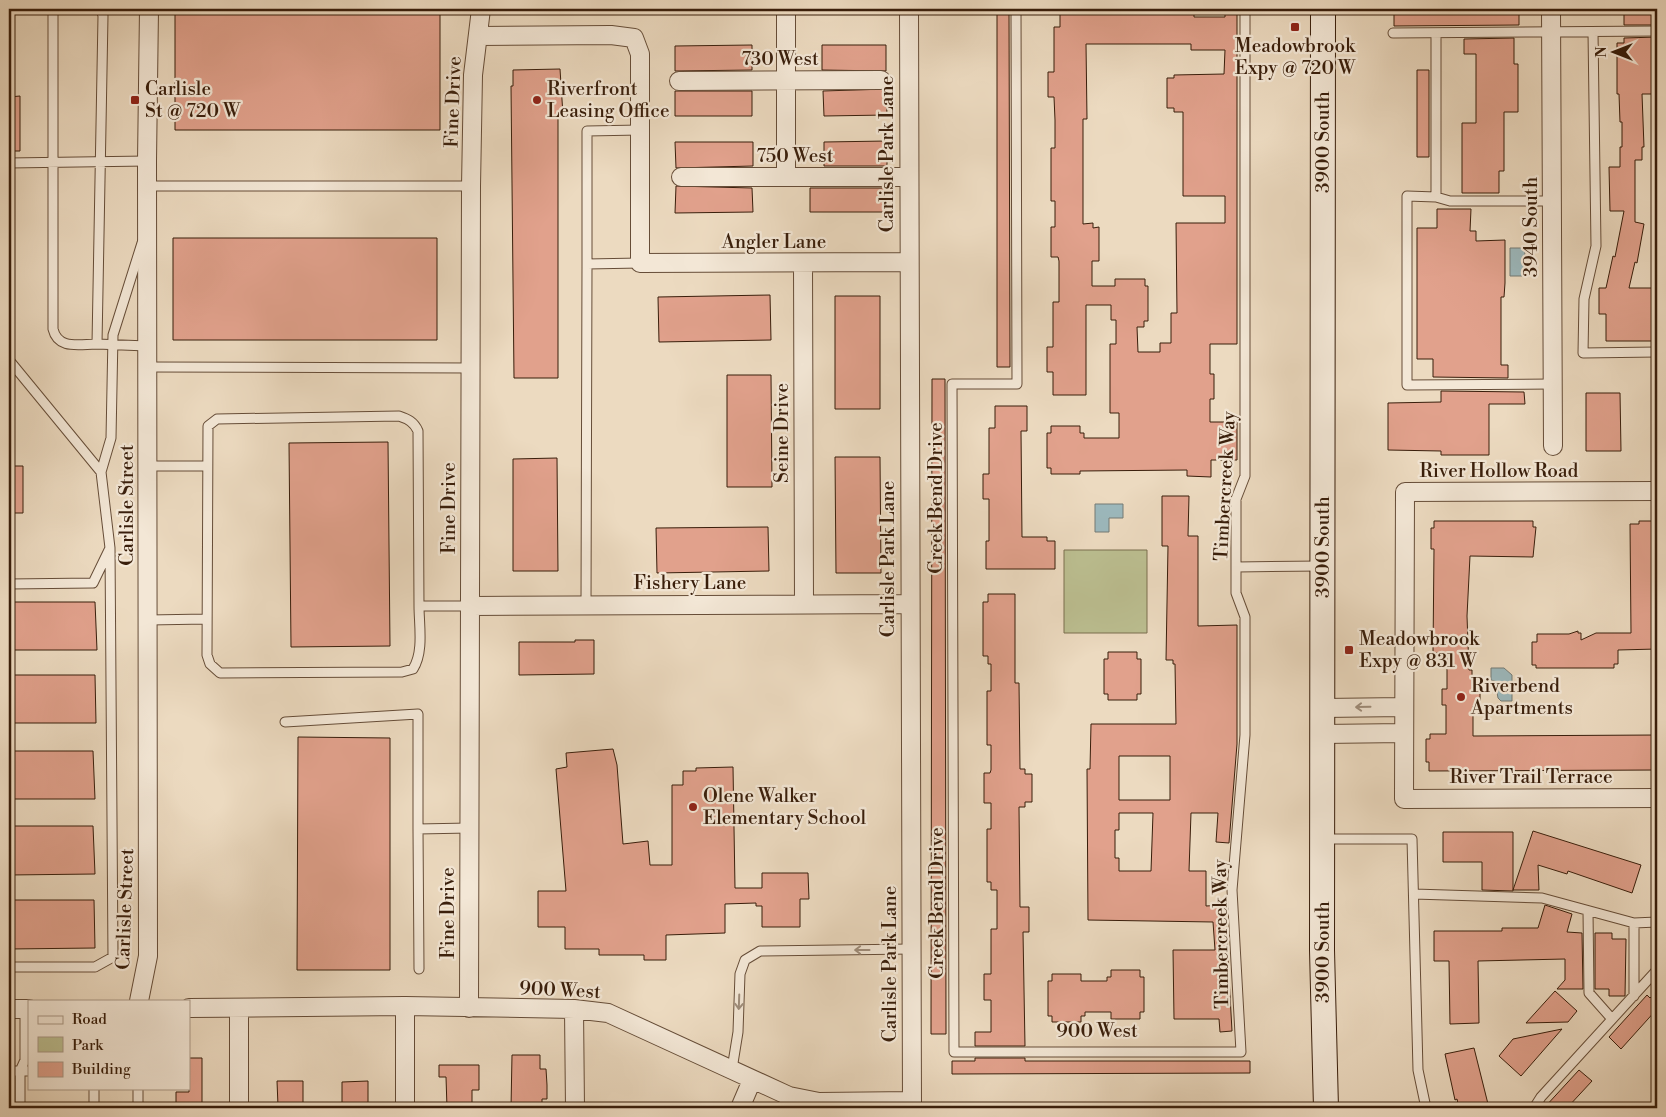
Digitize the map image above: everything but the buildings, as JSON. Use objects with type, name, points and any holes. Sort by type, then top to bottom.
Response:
[{"type":"main road","name":"3900 South","points":[[1323,9],[1322,734],[1325,1097]]},
{"type":"street","name":"Carlisle Street","points":[[139,1000],[148,956],[149,466],[147,161],[149,9]]},
{"type":"street","name":"Fine Drive","points":[[469,1008],[473,75],[481,9]]},
{"type":"street","points":[[786,9],[786,177]]},
{"type":"street","name":"Carlisle Park Lane","points":[[908,9],[912,1105]]},
{"type":"street","name":"3940 South","points":[[1550,9],[1553,446]]},
{"type":"street","points":[[478,36],[611,35],[634,38],[640,54],[640,263]]},
{"type":"street","name":"730 West","points":[[679,81],[881,80]]},
{"type":"street","name":"750 West","points":[[681,177],[908,177]]},
{"type":"street","name":"Angler Lane","points":[[640,263],[909,262]]},
{"type":"street","name":"Seine Drive","points":[[802,263],[804,604]]},
{"type":"street","name":"River Hollow Road","points":[[1404,799],[1405,492],[1657,491]]},
{"type":"street","name":"Fishery Lane","points":[[470,606],[909,604]]},
{"type":"street","points":[[1323,708],[1404,707]]},
{"type":"street","points":[[1322,734],[1404,733]]},
{"type":"street","name":"River Trail Terrace","points":[[1404,799],[1657,798]]},
{"type":"street","points":[[405,1006],[405,1108]]},
{"type":"street","name":"900 West","points":[[190,1008],[405,1006],[574,1009],[608,1013],[789,1096],[819,1102],[912,1105]]},
{"type":"street","points":[[239,1008],[240,1108]]},
{"type":"street","points":[[574,1009],[575,1108]]},
{"type":"street","points":[[740,1108],[752,1080]]},
{"type":"lane","points":[[54,9],[53,329],[56,338],[63,344],[148,346]]},
{"type":"lane","points":[[98,344],[103,16],[101,9]]},
{"type":"lane","name":"Creek Bend Drive","points":[[954,1052],[952,384],[1017,384],[1016,9]]},
{"type":"lane","name":"Timbercreek Way","points":[[1241,1052],[1232,890],[1245,736],[1245,617],[1236,593],[1236,499],[1245,476],[1245,9]]},
{"type":"lane","points":[[1393,33],[1657,31]]},
{"type":"lane","points":[[1592,32],[1596,246],[1584,299],[1583,353],[1657,352]]},
{"type":"lane","points":[[1436,34],[1436,197]]},
{"type":"lane","points":[[586,604],[587,131],[640,130]]},
{"type":"lane","points":[[9,163],[147,161]]},
{"type":"lane","points":[[148,186],[472,186]]},
{"type":"lane","points":[[1552,201],[1450,201],[1436,197],[1406,196],[1407,385],[1553,384]]},
{"type":"lane","points":[[9,967],[95,967],[112,957],[110,548],[101,472],[110,438],[112,335],[148,223]]},
{"type":"lane","points":[[587,264],[640,263]]},
{"type":"lane","points":[[9,360],[101,472]]},
{"type":"lane","points":[[148,367],[471,368]]},
{"type":"lane","points":[[399,416],[415,425],[418,431],[419,606],[418,662],[413,669],[402,672],[220,672],[210,664],[206,619],[208,426],[217,419],[399,416]]},
{"type":"lane","points":[[149,466],[207,466]]},
{"type":"lane","points":[[9,584],[93,583],[110,548]]},
{"type":"lane","points":[[1237,567],[1323,566]]},
{"type":"lane","points":[[419,606],[470,606]]},
{"type":"lane","points":[[149,620],[206,619]]},
{"type":"lane","points":[[285,722],[418,714],[419,969]]},
{"type":"lane","points":[[418,829],[469,828]]},
{"type":"lane","points":[[1323,839],[1412,839],[1418,1070],[1426,1108]]},
{"type":"lane","points":[[1414,894],[1542,898],[1634,923],[1657,922]]},
{"type":"lane","points":[[1588,911],[1589,993],[1612,1019]]},
{"type":"lane","points":[[1634,923],[1634,996]]},
{"type":"lane","points":[[732,1069],[738,1032],[740,974],[745,960],[760,950],[911,949]]},
{"type":"lane","points":[[1534,1108],[1541,1097],[1657,970]]},
{"type":"lane","points":[[20,1108],[25,1060],[21,1009]]},
{"type":"lane","name":"900 West","points":[[954,1052],[1241,1052]]},
{"type":"lane","points":[[9,1071],[24,1071]]},
{"type":"lane","points":[[94,1090],[94,1108]]},
{"type":"lane","points":[[138,1090],[138,1108]]},
{"type":"green space","points":[[1064,550],[1147,550],[1147,633],[1064,633]]},
{"type":"water","points":[[1510,248],[1525,248],[1524,276],[1510,276]]},
{"type":"water","points":[[1095,504],[1123,504],[1123,518],[1109,518],[1109,532],[1095,532]]},
{"type":"water","points":[[1491,668],[1504,668],[1512,675],[1512,701],[1501,701],[1498,698],[1495,681],[1491,680]]},
{"type":"place","name":"Meadowbrook Expy @ 720 W","points":[[1295,27]]},
{"type":"place","name":"Carlisle St @ 720 W","points":[[135,100]]},
{"type":"place","name":"Riverfront Leasing Office","points":[[537,100]]},
{"type":"place","name":"Meadowbrook Expy @ 831 W","points":[[1349,650]]},
{"type":"place","name":"Riverbend Apartments","points":[[1461,697]]},
{"type":"place","name":"Olene Walker Elementary School","points":[[693,807]]}]
